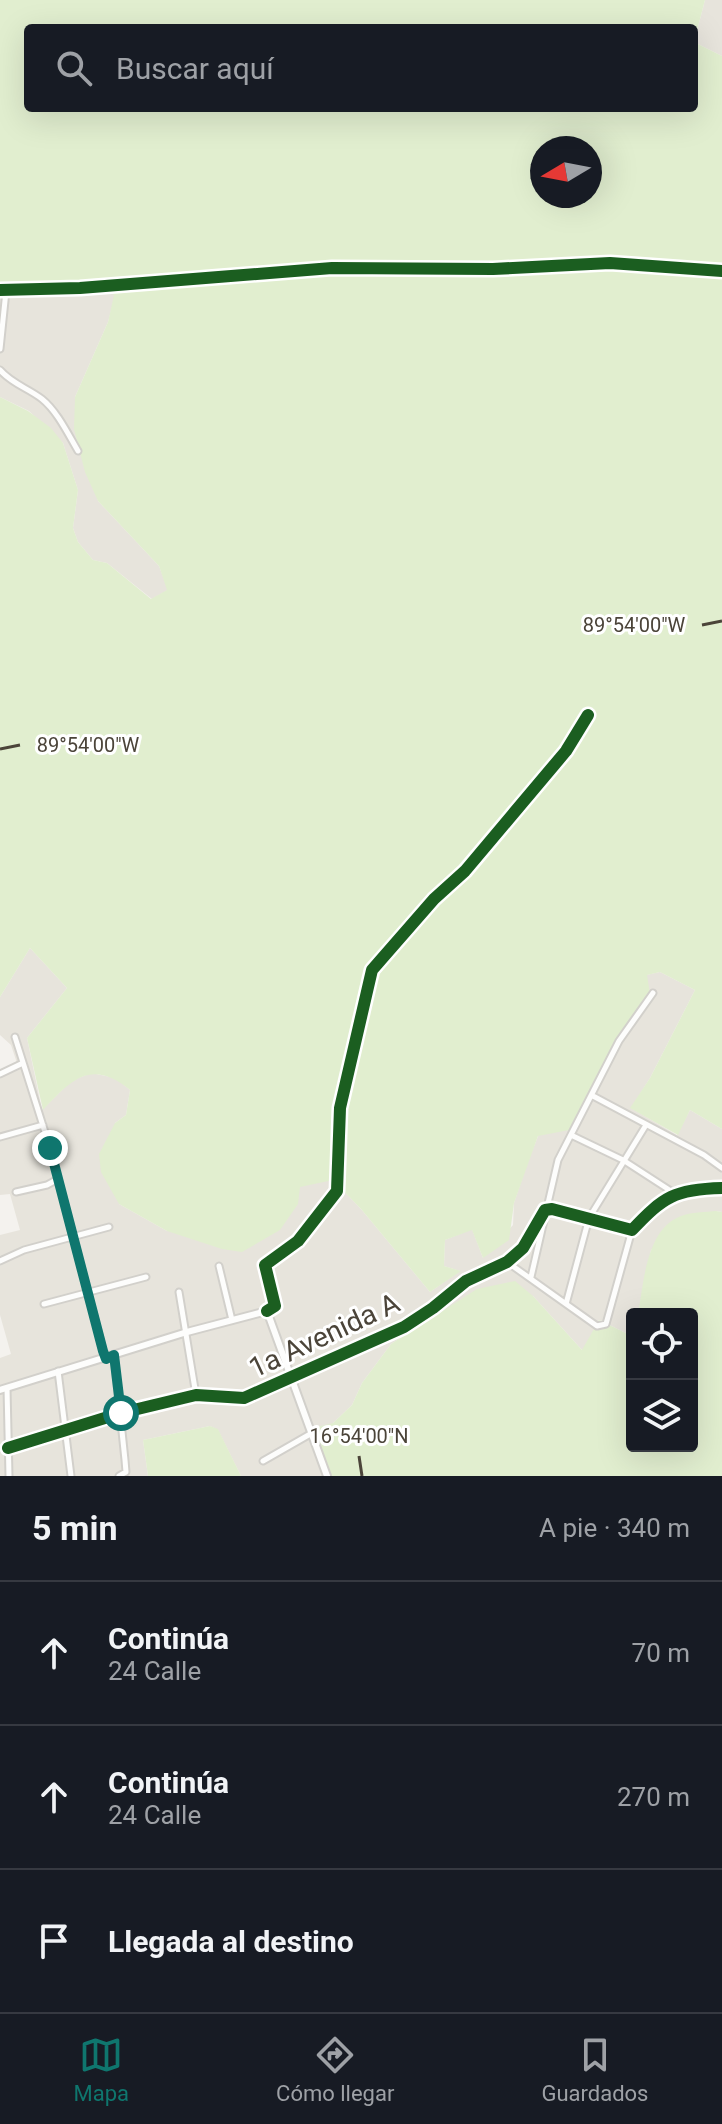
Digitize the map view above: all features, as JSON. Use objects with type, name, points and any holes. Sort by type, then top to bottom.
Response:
[{"type":"street","points":[[0,349],[3,291],[332,268],[493,269],[610,263],[722,271]]},
{"type":"street","points":[[0,370],[21,388],[42,399],[78,451]]},
{"type":"street","points":[[9,1476],[3,1389],[187,1332],[267,1311],[275,1306],[265,1265],[298,1241],[337,1191],[340,1108],[372,970],[434,899],[465,871],[566,751],[588,715]]},
{"type":"street","points":[[531,1277],[558,1160],[573,1136],[619,1041],[653,993]]},
{"type":"street","points":[[15,1037],[43,1125],[106,1359]]},
{"type":"street","points":[[0,1074],[23,1063]]},
{"type":"street","points":[[593,1096],[704,1155],[722,1168]]},
{"type":"street","points":[[0,1137],[43,1125]]},
{"type":"street","points":[[566,1304],[589,1218],[646,1125]]},
{"type":"street","points":[[573,1136],[623,1160],[674,1193]]},
{"type":"street","points":[[16,1192],[47,1185],[58,1179]]},
{"type":"street","points":[[545,1210],[523,1248],[507,1262],[597,1326],[606,1324],[632,1230],[663,1199],[674,1193],[722,1188]]},
{"type":"street","points":[[545,1210],[552,1209],[632,1230]]},
{"type":"street","points":[[0,1261],[24,1250],[109,1227]]},
{"type":"street","name":"1a Avenida A","points":[[8,1448],[121,1413],[196,1395],[244,1398],[404,1327],[466,1281],[507,1262]]},
{"type":"street","points":[[219,1266],[232,1320]]},
{"type":"street","points":[[44,1304],[146,1277]]},
{"type":"street","points":[[179,1292],[196,1395]]},
{"type":"street","points":[[267,1311],[327,1476]]},
{"type":"street","points":[[114,1355],[126,1472],[119,1476]]},
{"type":"street","points":[[58,1371],[71,1476]]},
{"type":"street","points":[[263,1461],[312,1433]]},
{"type":"shaded area","points":[[705,0],[722,0],[722,56],[698,44],[698,27]]},
{"type":"shaded area","points":[[96,284],[115,295],[108,322],[75,397],[98,501],[159,566],[168,590],[152,599],[107,563],[93,560],[78,542],[73,528],[78,490],[63,443],[29,411],[0,397],[0,294]]},
{"type":"shaded area","points":[[30,948],[67,988],[27,1038],[42,1110],[71,1081],[91,1073],[116,1078],[130,1090],[126,1115],[115,1123],[119,1204],[167,1231],[318,1164],[361,1209],[430,1292],[460,1271],[444,1266],[445,1240],[472,1229],[483,1258],[513,1225],[514,1203],[528,1161],[581,1031],[632,978],[660,972],[695,990],[631,1108],[677,1135],[690,1110],[722,1129],[722,1212],[716,1211],[651,1250],[639,1308],[626,1308],[626,1333],[599,1320],[583,1351],[533,1296],[428,1321],[391,1344],[362,1383],[352,1405],[333,1423],[329,1476],[241,1476],[218,1430],[210,1426],[143,1440],[148,1476],[0,1476],[0,1358],[11,1354],[0,1315],[0,1235],[20,1230],[10,1194],[0,1195],[0,1071],[17,1063],[11,1045],[0,1035],[0,997]]},
{"type":"green space","points":[[0,0],[705,0],[698,27],[698,24],[24,24],[24,112],[698,112],[698,44],[722,56],[722,1129],[690,1110],[678,1135],[630,1108],[650,1078],[695,990],[660,972],[647,975],[650,994],[569,1130],[538,1136],[514,1203],[509,1240],[483,1258],[472,1230],[445,1240],[444,1266],[461,1271],[430,1292],[333,1180],[300,1187],[298,1204],[280,1230],[242,1252],[222,1249],[167,1231],[119,1204],[101,1172],[99,1154],[115,1123],[126,1115],[130,1090],[116,1080],[93,1074],[73,1082],[43,1110],[27,1038],[67,988],[30,948],[0,997],[0,397],[28,411],[51,428],[63,443],[78,490],[73,528],[78,542],[93,560],[107,563],[151,599],[167,590],[159,566],[98,501],[85,472],[74,429],[75,397],[108,322],[114,295],[96,284],[0,294]]},
{"type":"green space","points":[[722,1212],[722,1476],[329,1476],[313,1428],[333,1423],[352,1405],[362,1383],[391,1344],[477,1289],[515,1281],[533,1296],[582,1350],[599,1320],[626,1333],[626,1452],[698,1452],[698,1308],[639,1308],[654,1243],[671,1221],[696,1213]]},
{"type":"green space","points":[[210,1426],[218,1429],[241,1476],[148,1476],[143,1440]]},
{"type":"cycle path","points":[[0,290],[80,288],[332,268],[493,269],[610,263],[722,271]]},
{"type":"cycle path","points":[[267,1311],[275,1306],[265,1265],[298,1241],[337,1191],[340,1108],[372,970],[434,899],[465,871],[566,751],[588,715]]},
{"type":"cycle path","points":[[8,1448],[121,1413],[196,1395],[244,1398],[404,1327],[466,1281],[507,1262],[523,1248],[545,1210],[552,1209],[632,1230],[671,1197],[692,1190],[722,1188]]},
{"type":"route","points":[[50,1148],[103,1351],[106,1359],[114,1355],[121,1413]]}]
